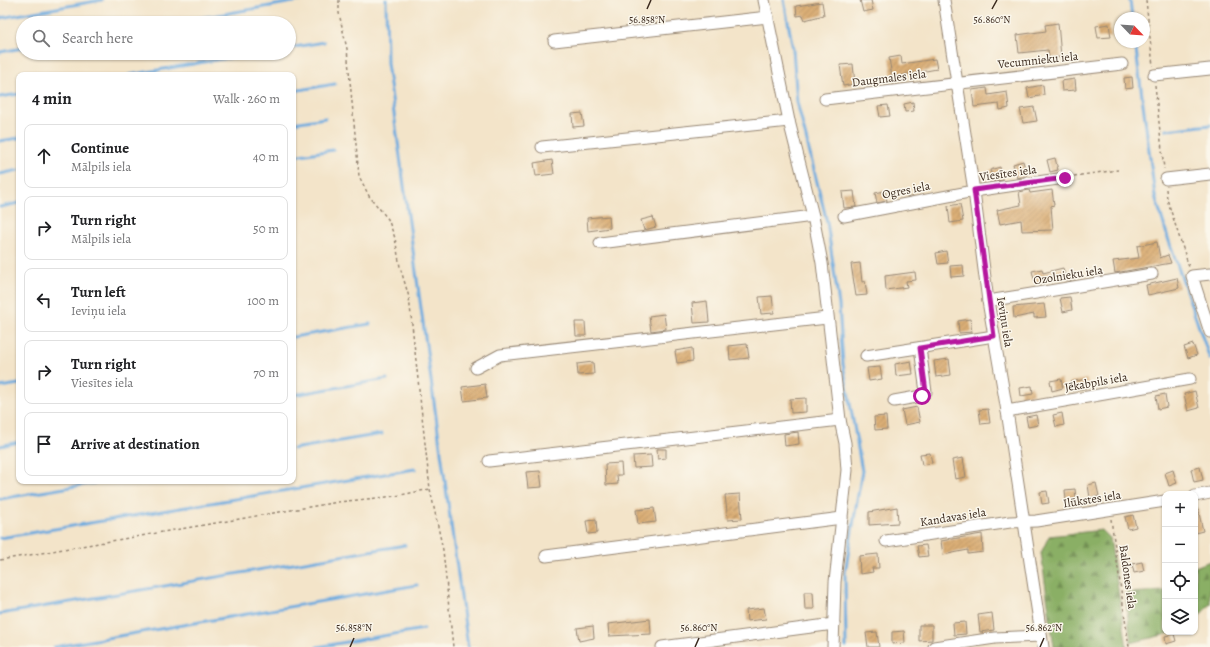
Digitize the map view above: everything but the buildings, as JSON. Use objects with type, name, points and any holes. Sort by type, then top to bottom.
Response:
[{"type":"street","points":[[764,0],[789,121],[813,216],[822,263],[827,318],[847,470],[835,582],[834,647]]},
{"type":"street","name":"Ieviņu iela","points":[[944,0],[974,190],[988,302],[1007,410],[1042,641]]},
{"type":"street","points":[[554,41],[768,17]]},
{"type":"street","name":"Vecumnieku iela","points":[[957,82],[1122,64]]},
{"type":"street","points":[[1154,75],[1210,69]]},
{"type":"street","name":"Daugmales iela","points":[[825,99],[911,90],[957,82]]},
{"type":"street","points":[[542,147],[789,121]]},
{"type":"street","points":[[1166,179],[1210,174]]},
{"type":"street","name":"Viesītes iela","points":[[974,190],[1065,178]]},
{"type":"street","name":"Ogres iela","points":[[844,216],[974,190]]},
{"type":"street","points":[[600,243],[813,216]]},
{"type":"street","name":"Ozolnieku iela","points":[[988,302],[1152,274]]},
{"type":"street","points":[[1210,274],[1192,276],[1210,332]]},
{"type":"street","points":[[476,368],[500,355],[827,318]]},
{"type":"street","points":[[866,356],[994,336]]},
{"type":"street","points":[[894,401],[922,396],[926,392],[920,348]]},
{"type":"street","name":"Jēkabpils iela","points":[[1007,410],[1190,379]]},
{"type":"street","points":[[489,461],[840,420]]},
{"type":"street","points":[[1198,495],[1210,493]]},
{"type":"street","name":"Ilūkstes iela","points":[[1024,523],[1162,501]]},
{"type":"street","points":[[546,556],[842,518]]},
{"type":"street","name":"Kandavas iela","points":[[886,541],[1010,522],[1024,523]]},
{"type":"street","points":[[662,647],[834,624]]},
{"type":"street","points":[[934,647],[995,638],[1042,641]]},
{"type":"path","points":[[339,0],[339,13],[347,49],[359,176],[369,196],[388,219],[395,238],[400,267],[409,297],[430,489],[443,550],[453,647]]},
{"type":"path","points":[[1146,0],[1167,199],[1192,276]]},
{"type":"path","points":[[1065,178],[1118,170]]},
{"type":"path","points":[[0,560],[338,502],[396,496],[430,489]]},
{"type":"path","name":"Baldones iela","points":[[1109,509],[1129,647]]},
{"type":"green space","points":[[1102,530],[1110,538],[1127,647],[1054,647],[1041,553],[1049,536]]},
{"type":"green space","points":[[1210,561],[1210,604],[1198,617],[1198,599],[1198,566]]},
{"type":"green space","points":[[1162,591],[1163,635],[1131,643],[1125,593]]},
{"type":"waterway","points":[[0,18],[102,0]]},
{"type":"waterway","points":[[212,16],[305,0]]},
{"type":"waterway","points":[[386,0],[387,63],[468,647]]},
{"type":"waterway","points":[[784,0],[793,49],[797,102],[827,222],[839,305],[843,364],[862,471],[845,573],[846,647]]},
{"type":"waterway","points":[[1130,0],[1131,12]]},
{"type":"waterway","points":[[296,47],[324,42]]},
{"type":"waterway","points":[[1136,48],[1155,196],[1210,359]]},
{"type":"waterway","points":[[0,52],[16,49]]},
{"type":"waterway","points":[[146,72],[216,60]]},
{"type":"waterway","points":[[296,90],[335,84]]},
{"type":"waterway","points":[[0,97],[16,94]]},
{"type":"waterway","points":[[296,123],[325,118]]},
{"type":"waterway","points":[[1166,130],[1210,125]]},
{"type":"waterway","points":[[0,141],[16,138]]},
{"type":"waterway","points":[[296,156],[333,150]]},
{"type":"waterway","points":[[0,174],[16,171]]},
{"type":"waterway","points":[[0,207],[16,204]]},
{"type":"waterway","points":[[296,336],[370,324]]},
{"type":"waterway","points":[[296,394],[387,379]]},
{"type":"waterway","points":[[0,387],[16,384]]},
{"type":"waterway","points":[[296,448],[382,434]]},
{"type":"waterway","points":[[0,446],[16,443]]},
{"type":"waterway","points":[[0,538],[415,469]]},
{"type":"waterway","points":[[0,499],[88,484]]},
{"type":"waterway","points":[[0,614],[405,545]]},
{"type":"waterway","points":[[54,647],[417,585]]},
{"type":"waterway","points":[[317,647],[424,629]]},
{"type":"route","points":[[922,396],[926,392],[920,348],[994,336],[980,244],[974,190],[1065,178]]}]
